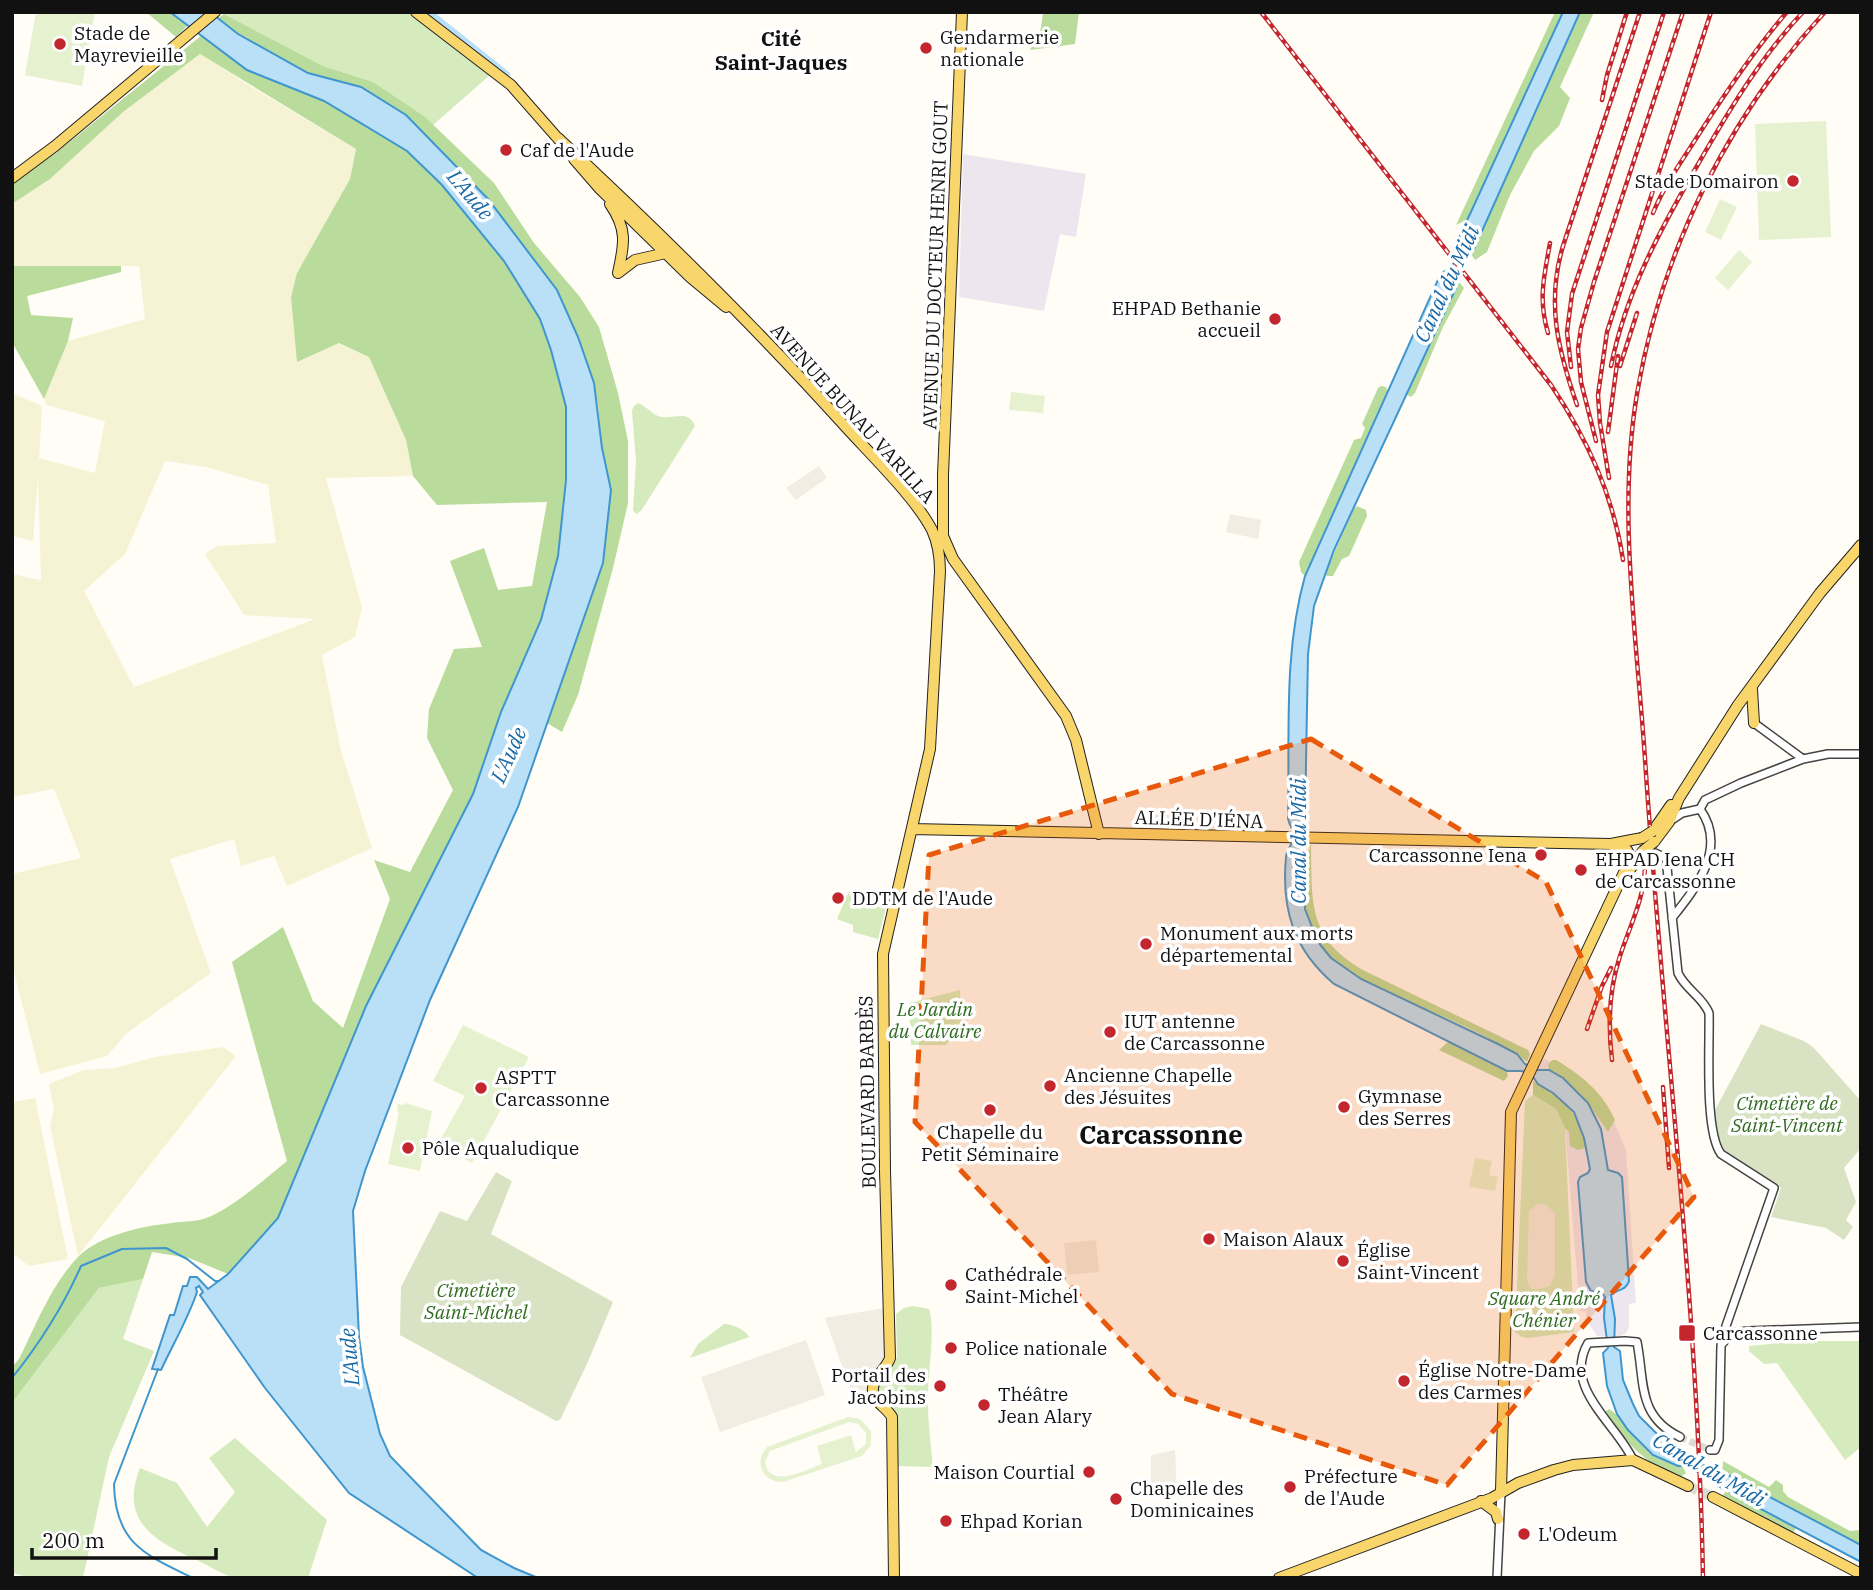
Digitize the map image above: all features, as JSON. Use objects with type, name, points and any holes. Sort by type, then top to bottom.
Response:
[{"type":"main road","points":[[12,178],[215,12]]},
{"type":"main road","name":"AVENUE BUNAU VARILLA","points":[[416,12],[511,85],[600,189],[728,309],[747,320]]},
{"type":"main road","name":"AVENUE DU DOCTEUR HENRI GOUT","points":[[943,519],[962,12]]},
{"type":"main road","name":"AVENUE BUNAU VARILLA","points":[[558,138],[747,320],[859,442],[934,532],[1066,716],[1076,740],[1099,834]]},
{"type":"main road","points":[[600,189],[618,216],[622,229],[624,243],[618,274],[635,260],[666,253]]},
{"type":"main road","points":[[912,829],[930,749],[940,562],[934,532],[943,519]]},
{"type":"main road","name":"AVENUE BUNAU VARILLA","points":[[934,532],[943,519]]},
{"type":"main road","points":[[1623,877],[1669,821],[1679,798],[1727,723],[1747,712],[1752,689],[1820,593],[1861,545]]},
{"type":"main road","points":[[940,562],[953,559]]},
{"type":"main road","points":[[1654,842],[1672,804],[1679,798]]},
{"type":"main road","name":"ALLÉE D'IÉNA","points":[[912,829],[1611,844],[1642,838],[1654,842]]},
{"type":"main road","name":"BOULEVARD BARBÈS","points":[[894,1578],[892,1417],[876,1399],[873,1390],[875,1380],[887,1367],[890,1358],[883,954],[912,829]]},
{"type":"main road","points":[[1501,1491],[1511,1112],[1623,877],[1629,852],[1611,844]]},
{"type":"main road","points":[[1279,1578],[1492,1498],[1518,1483],[1573,1465],[1633,1460],[1688,1486]]},
{"type":"main road","points":[[1502,1472],[1518,1483]]},
{"type":"main road","points":[[1481,1501],[1502,1472]]},
{"type":"main road","points":[[1713,1497],[1861,1574]]},
{"type":"main road","points":[[1481,1501],[1496,1512],[1498,1519]]},
{"type":"street","points":[[1747,712],[1803,759]]},
{"type":"street","points":[[1669,821],[1682,813],[1700,809],[1705,800],[1741,783],[1803,759],[1818,754],[1861,754]]},
{"type":"street","points":[[1672,918],[1703,874],[1712,853],[1709,830],[1700,809]]},
{"type":"street","points":[[1654,842],[1666,858],[1678,973],[1684,985],[1705,1004],[1709,1013],[1715,1146],[1721,1154],[1772,1185],[1774,1191],[1721,1345],[1719,1440],[1713,1450]]},
{"type":"street","points":[[1726,1326],[1748,1331]]},
{"type":"street","points":[[1721,1345],[1731,1333],[1861,1327]]},
{"type":"street","points":[[1633,1460],[1627,1447],[1596,1409],[1589,1395],[1583,1378],[1582,1363],[1583,1352],[1588,1343],[1637,1342],[1643,1389],[1650,1412],[1660,1425],[1680,1437]]},
{"type":"street","points":[[1497,1578],[1501,1491]]},
{"type":"highlighted area","points":[[1311,739],[1546,882],[1694,1197],[1447,1485],[1172,1394],[915,1122],[929,855]]},
{"type":"shaded area","points":[[200,54],[356,149],[350,179],[297,273],[298,361],[339,343],[369,357],[406,440],[413,476],[326,478],[362,607],[355,637],[322,655],[341,751],[372,848],[287,886],[274,856],[241,866],[234,839],[170,859],[211,973],[127,1033],[107,1056],[40,1074],[12,964],[12,874],[81,858],[54,789],[12,797],[12,574],[41,580],[38,477],[33,541],[12,536],[12,393],[42,406],[39,458],[95,473],[105,421],[46,405],[44,399],[68,341],[145,319],[139,266],[12,266],[12,204],[50,179],[123,112]],"holes":[[[165,461],[206,467],[268,485],[276,543],[217,546],[205,554],[244,615],[315,619],[134,687],[84,591],[125,554]]]},
{"type":"shaded area","points":[[963,154],[1086,174],[1076,237],[1060,234],[1044,311],[959,297]]},
{"type":"shaded area","points":[[819,466],[827,478],[796,500],[786,488]]},
{"type":"shaded area","points":[[1230,514],[1261,520],[1258,539],[1226,532]]},
{"type":"shaded area","points":[[223,1047],[236,1056],[78,1256],[50,1126],[54,1110],[49,1084],[84,1070],[115,1068],[155,1057]]},
{"type":"shaded area","points":[[1545,1059],[1571,1073],[1609,1110],[1626,1150],[1636,1303],[1629,1304],[1629,1328],[1625,1334],[1617,1337],[1597,1336],[1587,1321],[1586,1311],[1580,1311],[1565,1128],[1574,1112],[1584,1138],[1590,1169],[1578,1182],[1586,1282],[1595,1293],[1601,1292],[1605,1295],[1604,1318],[1608,1335],[1613,1331],[1611,1295],[1623,1290],[1629,1281],[1622,1177],[1608,1170],[1601,1129],[1588,1103],[1546,1070],[1537,1070]]},
{"type":"shaded area","points":[[35,1098],[68,1259],[29,1266],[12,1253],[12,1102]]},
{"type":"shaded area","points":[[1538,1204],[1545,1204],[1555,1213],[1555,1274],[1550,1286],[1531,1289],[1527,1281],[1529,1211]]},
{"type":"shaded area","points":[[1096,1240],[1099,1272],[1067,1275],[1064,1243]]},
{"type":"shaded area","points":[[885,1308],[886,1361],[873,1378],[863,1399],[854,1400],[825,1318]]},
{"type":"shaded area","points":[[806,1340],[825,1395],[720,1432],[701,1377]]},
{"type":"shaded area","points":[[1175,1450],[1177,1495],[1151,1494],[1151,1455]]},
{"type":"green space","name":"Stade de Mayrevieille","points":[[36,12],[95,12],[82,86],[25,75]]},
{"type":"green space","points":[[146,12],[170,12],[188,25],[176,37]]},
{"type":"green space","points":[[408,12],[490,75],[433,125],[373,82],[323,66],[224,14]]},
{"type":"green space","points":[[1043,12],[1079,12],[1075,44],[1030,50],[1041,28]]},
{"type":"green space","points":[[1555,12],[1563,12],[1467,220],[1456,225]]},
{"type":"green space","points":[[1580,12],[1594,12],[1560,87],[1570,98],[1559,126],[1534,151],[1510,195],[1487,252],[1475,260],[1471,254]]},
{"type":"green space","points":[[224,14],[323,66],[373,82],[425,117],[494,183],[534,243],[580,297],[599,327],[618,393],[628,441],[628,503],[578,695],[562,732],[547,723],[603,563],[611,490],[602,448],[598,404],[578,337],[557,290],[524,246],[361,87],[308,73],[238,34],[218,18]]},
{"type":"green space","points":[[202,35],[247,70],[324,101],[407,151],[442,185],[504,261],[540,319],[566,407],[566,480],[558,556],[541,620],[501,712],[473,795],[366,1006],[278,1218],[228,1274],[189,1258],[152,1252],[143,1279],[99,1288],[12,1403],[12,1367],[19,1359],[60,1280],[87,1249],[110,1237],[148,1226],[209,1217],[260,1184],[287,1161],[232,962],[283,927],[313,1001],[343,1028],[390,899],[374,860],[410,872],[453,790],[427,738],[429,709],[454,649],[482,647],[450,561],[484,548],[498,590],[532,586],[547,502],[437,505],[413,476],[406,440],[369,357],[339,343],[297,362],[291,297],[297,273],[350,179],[356,149],[200,54],[123,112],[50,179],[12,204],[12,182],[56,153]]},
{"type":"green space","name":"Stade Domairon","points":[[1826,121],[1831,237],[1759,240],[1755,124]]},
{"type":"green space","points":[[1720,199],[1737,207],[1721,240],[1705,232]]},
{"type":"green space","points":[[1739,250],[1752,262],[1728,290],[1715,278]]},
{"type":"green space","points":[[12,266],[121,266],[121,272],[27,296],[31,315],[73,318],[68,341],[44,399],[12,342]]},
{"type":"green space","points":[[1460,283],[1464,288],[1411,397],[1406,394],[1456,284]]},
{"type":"green space","points":[[1381,386],[1386,387],[1388,392],[1305,576],[1301,572],[1299,562],[1354,440],[1361,438],[1365,428],[1362,424]]},
{"type":"green space","points":[[1011,392],[1045,396],[1043,413],[1009,410]]},
{"type":"green space","points":[[638,403],[658,416],[684,416],[695,426],[641,511],[636,514],[633,510],[636,461],[632,412]]},
{"type":"green space","points":[[1357,506],[1366,510],[1367,516],[1349,556],[1342,559],[1333,576],[1327,576],[1325,573]]},
{"type":"green space","points":[[1311,843],[1313,903],[1324,934],[1334,948],[1369,973],[1528,1050],[1530,1054],[1527,1062],[1478,1033],[1358,977],[1332,959],[1314,933],[1305,904],[1305,874]]},
{"type":"green space","points":[[849,891],[862,895],[864,891],[881,897],[880,900],[887,903],[878,939],[853,932],[853,925],[837,919]]},
{"type":"green space","name":"Le Jardin du Calvaire","points":[[960,990],[961,1039],[950,1039],[946,1045],[911,1045],[909,1003]]},
{"type":"green space","name":"Cimetière de Saint-Vincent","points":[[1761,1024],[1813,1047],[1861,1101],[1861,1148],[1844,1168],[1856,1202],[1846,1220],[1853,1227],[1844,1240],[1826,1228],[1771,1217],[1781,1188],[1724,1152],[1718,1144],[1714,1112]]},
{"type":"green space","name":"ASPTT Carcassonne","points":[[463,1025],[529,1057],[472,1163],[438,1144],[465,1096],[433,1081]]},
{"type":"green space","points":[[1449,1041],[1507,1071],[1508,1076],[1504,1081],[1439,1050]]},
{"type":"green space","points":[[1552,1060],[1574,1072],[1598,1093],[1615,1120],[1608,1132],[1588,1103],[1563,1078],[1549,1070],[1548,1065]]},
{"type":"green space","points":[[1533,1081],[1568,1107],[1579,1124],[1586,1148],[1578,1150],[1570,1146],[1569,1132],[1556,1109],[1533,1095]]},
{"type":"green space","name":"Square André Chénier","points":[[1533,1095],[1556,1109],[1565,1128],[1574,1332],[1528,1338],[1515,1332],[1525,1101]]},
{"type":"green space","name":"Pôle Aqualudique","points":[[405,1103],[432,1111],[420,1171],[388,1164],[399,1112],[398,1104]]},
{"type":"green space","points":[[1475,1158],[1492,1161],[1489,1175],[1498,1177],[1495,1191],[1469,1187]]},
{"type":"green space","name":"Cimetière Saint-Michel","points":[[496,1172],[512,1181],[491,1234],[613,1302],[587,1364],[560,1420],[556,1421],[400,1335],[401,1287],[440,1211],[467,1221]]},
{"type":"green space","points":[[143,1279],[123,1339],[154,1351],[109,1457],[83,1578],[31,1578],[12,1573],[12,1403],[99,1288]]},
{"type":"green space","points":[[913,1306],[929,1309],[931,1318],[928,1402],[933,1467],[897,1466],[896,1418],[877,1393],[877,1383],[892,1368],[897,1357],[896,1314]]},
{"type":"green space","points":[[724,1324],[738,1328],[749,1337],[690,1358],[698,1344]]},
{"type":"green space","points":[[1802,1341],[1861,1341],[1861,1447],[1845,1460],[1777,1363],[1764,1364],[1749,1351],[1749,1346]]},
{"type":"green space","points":[[1609,1409],[1645,1447],[1666,1461],[1682,1465],[1686,1473],[1678,1479],[1646,1459],[1606,1417],[1605,1412]]},
{"type":"green space","points":[[848,1417],[860,1419],[871,1431],[871,1445],[862,1456],[783,1482],[770,1479],[762,1470],[761,1459],[767,1447]],"holes":[[[849,1422],[858,1424],[866,1433],[866,1444],[856,1452],[851,1435],[817,1446],[822,1464],[781,1477],[768,1470],[765,1462],[770,1451]]]},
{"type":"green space","points":[[235,1438],[327,1520],[308,1578],[246,1579],[227,1575],[155,1537],[144,1527],[137,1515],[135,1486],[140,1468],[177,1483],[207,1527],[235,1492],[209,1458]]},
{"type":"green space","points":[[1723,1461],[1769,1487],[1776,1480],[1783,1485],[1783,1491],[1788,1497],[1850,1531],[1861,1530],[1861,1545],[1722,1473]]},
{"type":"green space","points":[[1726,1491],[1796,1527],[1794,1532],[1789,1534],[1756,1517],[1750,1510],[1720,1499]]},
{"type":"water","name":"L'Aude","points":[[170,12],[210,12],[238,34],[308,73],[361,87],[406,115],[488,199],[557,290],[578,337],[594,383],[602,448],[611,490],[603,563],[518,807],[430,1000],[365,1171],[353,1211],[363,1367],[380,1434],[390,1456],[481,1550],[538,1578],[478,1578],[349,1493],[265,1388],[200,1295],[203,1292],[199,1286],[161,1370],[152,1369],[170,1315],[174,1315],[183,1286],[187,1286],[190,1277],[197,1277],[208,1289],[228,1274],[278,1218],[366,1006],[473,794],[501,712],[541,620],[558,556],[566,480],[566,407],[540,319],[504,261],[442,185],[407,151],[324,101],[247,70]]},
{"type":"water","name":"Canal du Midi","points":[[1563,12],[1580,12],[1474,249],[1459,269],[1456,288],[1334,550],[1314,606],[1308,654],[1305,819],[1300,832],[1300,845],[1305,857],[1305,909],[1318,942],[1331,958],[1361,979],[1498,1044],[1517,1054],[1525,1064],[1537,1070],[1549,1070],[1563,1078],[1588,1103],[1601,1129],[1608,1170],[1622,1177],[1629,1281],[1626,1287],[1611,1295],[1615,1319],[1614,1347],[1620,1351],[1623,1380],[1639,1416],[1687,1458],[1730,1476],[1861,1545],[1861,1562],[1723,1489],[1688,1466],[1678,1466],[1653,1455],[1628,1430],[1617,1414],[1607,1386],[1603,1353],[1608,1348],[1604,1318],[1605,1297],[1601,1293],[1591,1291],[1586,1282],[1578,1182],[1590,1169],[1584,1138],[1574,1112],[1522,1071],[1507,1071],[1334,984],[1320,971],[1300,943],[1288,912],[1286,857],[1293,836],[1288,817],[1290,665],[1305,576],[1441,273],[1453,264],[1458,240]]},
{"type":"waterway","points":[[433,15],[507,74]]},
{"type":"waterway","points":[[12,1378],[50,1324],[81,1266],[122,1249],[166,1248],[187,1259],[215,1281],[219,1281]]},
{"type":"waterway","points":[[158,1369],[114,1484],[116,1504],[120,1521],[136,1545],[161,1562],[193,1578]]},
{"type":"tunnel","points":[[1680,1437],[1710,1450]]},
{"type":"tunnel","points":[[1688,1486],[1713,1497]]},
{"type":"railway","points":[[1261,12],[1551,385],[1576,426],[1597,469],[1613,513],[1623,560]]},
{"type":"railway","points":[[1602,100],[1627,12]]},
{"type":"railway","points":[[1577,405],[1564,365],[1556,326],[1555,287],[1558,267],[1640,12]]},
{"type":"railway","points":[[1571,367],[1567,332],[1572,294],[1664,12]]},
{"type":"railway","points":[[1596,441],[1581,382],[1578,349],[1581,328],[1683,12]]},
{"type":"railway","points":[[1609,478],[1598,395],[1607,332],[1711,12]]},
{"type":"railway","points":[[1653,213],[1674,172],[1752,56],[1787,12]]},
{"type":"railway","points":[[1611,366],[1617,339],[1635,287],[1670,214],[1745,86],[1803,12]]},
{"type":"railway","points":[[1703,1578],[1700,1475],[1687,1270],[1630,576],[1631,439],[1648,341],[1663,289],[1703,190],[1758,96],[1825,12]]},
{"type":"railway","points":[[1548,333],[1543,299],[1550,243]]},
{"type":"railway","points":[[1620,366],[1637,313]]},
{"type":"railway","points":[[1608,432],[1618,356]]},
{"type":"railway","points":[[1612,1060],[1610,1021],[1614,982],[1639,901],[1645,867]]},
{"type":"railway","points":[[1587,1029],[1611,968]]},
{"type":"railway","points":[[1663,1087],[1669,1168]]},
{"type":"place","name":"Stade de Mayrevieille","points":[[60,44]]},
{"type":"place","name":"Gendarmerie nationale","points":[[926,48]]},
{"type":"place","name":"Caf de l'Aude","points":[[506,150]]},
{"type":"place","name":"Stade Domairon","points":[[1793,181]]},
{"type":"place","name":"EHPAD Bethanie accueil","points":[[1275,319]]},
{"type":"place","name":"Carcassonne Iena","points":[[1541,855]]},
{"type":"place","name":"EHPAD Iena CH de Carcassonne","points":[[1581,870]]},
{"type":"place","name":"DDTM de l'Aude","points":[[838,898]]},
{"type":"place","name":"Monument aux morts départemental","points":[[1146,944]]},
{"type":"place","name":"IUT antenne de Carcassonne","points":[[1110,1032]]},
{"type":"place","name":"Ancienne Chapelle des Jésuites","points":[[1050,1086]]},
{"type":"place","name":"ASPTT Carcassonne","points":[[481,1088]]},
{"type":"place","name":"Gymnase des Serres","points":[[1344,1107]]},
{"type":"place","name":"Chapelle du Petit Séminaire","points":[[990,1110]]},
{"type":"place","name":"Pôle Aqualudique","points":[[408,1148]]},
{"type":"place","name":"Maison Alaux","points":[[1209,1239]]},
{"type":"place","name":"Église Saint-Vincent","points":[[1343,1261]]},
{"type":"place","name":"Cathédrale Saint-Michel","points":[[951,1285]]},
{"type":"place","name":"Carcassonne","points":[[1687,1333]]},
{"type":"place","name":"Police nationale","points":[[951,1348]]},
{"type":"place","name":"Église Notre-Dame des Carmes","points":[[1404,1381]]},
{"type":"place","name":"Portail des Jacobins","points":[[940,1386]]},
{"type":"place","name":"Théâtre Jean Alary","points":[[984,1405]]},
{"type":"place","name":"Maison Courtial","points":[[1089,1472]]},
{"type":"place","name":"Préfecture de l'Aude","points":[[1290,1487]]},
{"type":"place","name":"Chapelle des Dominicaines","points":[[1116,1499]]},
{"type":"place","name":"Ehpad Korian","points":[[946,1521]]},
{"type":"place","name":"L'Odeum","points":[[1524,1534]]},
{"type":"district","name":"Cité Saint-Jaques","points":[[781,51]]},
{"type":"district","name":"Carcassonne","points":[[1161,1135]]}]
